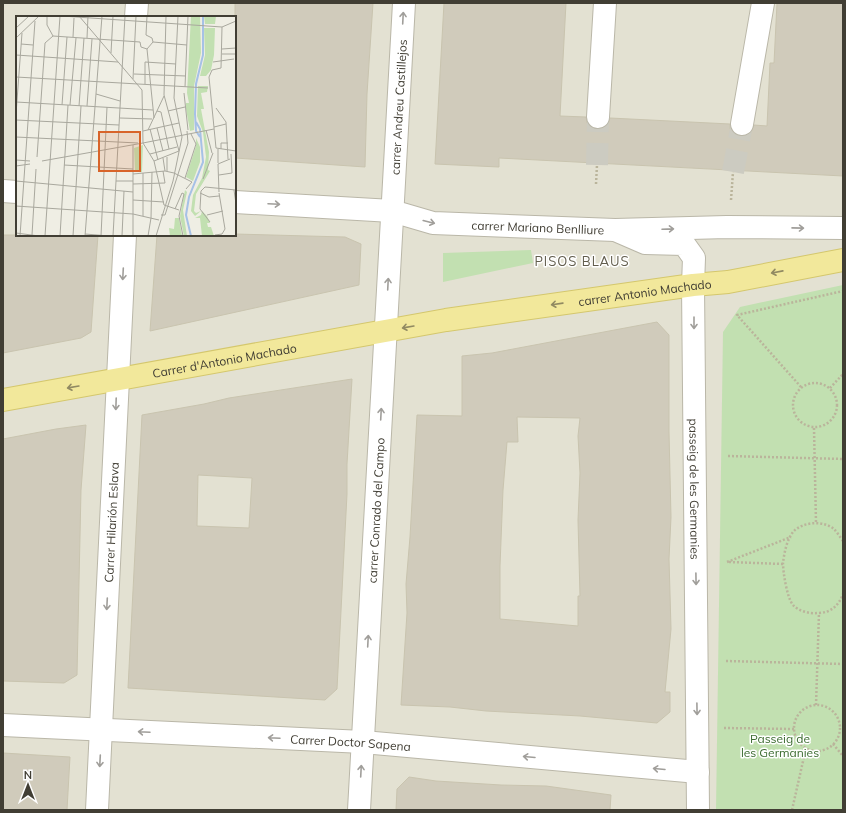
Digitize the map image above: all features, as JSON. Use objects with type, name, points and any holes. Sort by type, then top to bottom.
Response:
[{"type":"main road","name":"carrer Antonio Machado","points":[[446,320],[693,285],[728,282],[843,260]]},
{"type":"main road","name":"Carrer d'Antonio Machado","points":[[3,400],[446,320]]},
{"type":"street","points":[[136,16],[137,3]]},
{"type":"street","name":"carrer Andreu Castillejos","points":[[392,211],[396,169],[404,3]]},
{"type":"street","points":[[598,117],[605,3]]},
{"type":"street","points":[[742,124],[763,3]]},
{"type":"street","points":[[3,191],[16,192]]},
{"type":"street","name":"carrer Mariano Benlliure","points":[[236,202],[392,211],[433,224],[615,230],[727,227],[843,228]]},
{"type":"street","name":"carrer Conrado del Campo","points":[[359,810],[392,211]]},
{"type":"street","name":"passeig de les Germanies","points":[[615,230],[645,243],[684,244],[694,258],[698,810]]},
{"type":"street","name":"Carrer Hilarión Eslava","points":[[97,810],[125,236]]},
{"type":"street","name":"Carrer Doctor Sapena","points":[[3,725],[363,742],[698,772]]},
{"type":"path","points":[[596,184],[597,165]]},
{"type":"path","points":[[801,387],[737,315],[843,291]]},
{"type":"path","points":[[830,388],[843,374]]},
{"type":"path","points":[[808,383],[816,383],[823,384],[830,388],[835,395],[837,410],[829,423],[814,428],[801,423],[796,418],[793,412],[793,398],[801,387],[808,383]]},
{"type":"path","points":[[814,428],[816,522]]},
{"type":"path","points":[[728,456],[843,459]]},
{"type":"path","points":[[843,541],[833,528],[816,522],[805,524],[793,532],[788,543],[783,564],[787,592],[792,605],[804,612],[819,613],[833,609],[842,601],[843,594]]},
{"type":"path","points":[[837,532],[843,535]]},
{"type":"path","points":[[783,564],[727,562],[791,537]]},
{"type":"path","points":[[816,705],[819,613]]},
{"type":"path","points":[[726,661],[843,664]]},
{"type":"path","points":[[816,705],[824,706],[831,710],[836,715],[839,722],[839,731],[833,744],[820,750],[806,748],[796,737],[794,729],[794,723],[800,712],[810,706],[816,705]]},
{"type":"path","points":[[697,727],[794,729]]},
{"type":"path","points":[[833,744],[843,756]]},
{"type":"path","points":[[792,810],[806,748]]},
{"type":"shaded area","points":[[3,3],[843,3],[843,810],[3,810]]},
{"type":"green space","points":[[531,250],[533,263],[443,282],[443,253]]},
{"type":"green space","name":"Passeig de les Germanies","points":[[843,285],[843,810],[716,810],[723,332],[740,307]]},
{"type":"building","points":[[235,3],[373,3],[367,94],[365,167],[236,158]]},
{"type":"building","points":[[444,3],[566,3],[560,116],[586,117],[587,123],[591,127],[598,129],[603,128],[608,124],[610,118],[730,124],[730,129],[734,133],[740,136],[746,136],[751,132],[754,125],[767,126],[770,63],[774,63],[777,3],[843,3],[843,176],[499,158],[499,167],[435,164]]},
{"type":"building","points":[[236,234],[345,237],[361,244],[359,285],[150,331],[157,236],[236,236]]},
{"type":"building","points":[[3,235],[98,236],[91,332],[81,338],[3,353]]},
{"type":"building","points":[[657,322],[669,335],[671,517],[669,559],[671,629],[665,692],[670,692],[670,712],[657,723],[580,716],[401,705],[407,613],[406,584],[417,415],[462,416],[462,356],[492,353]],"holes":[[[517,417],[580,418],[578,436],[580,473],[578,520],[580,596],[578,596],[578,626],[500,619],[500,566],[503,490],[507,442],[518,442]]]},
{"type":"building","points":[[352,379],[337,689],[325,700],[128,688],[142,415],[229,398]],"holes":[[[198,475],[252,478],[249,528],[197,526]]]},
{"type":"building","points":[[86,425],[81,490],[77,675],[64,683],[3,681],[3,439]]},
{"type":"building","points":[[3,753],[70,757],[67,810],[3,810]]},
{"type":"building","points":[[409,777],[436,781],[546,786],[611,795],[610,810],[396,810],[397,789]]},
{"type":"tunnel","points":[[597,165],[598,117]]},
{"type":"tunnel","points":[[733,172],[742,124]]},
{"type":"district","name":"PISOS BLAUS","points":[[582,261]]}]
